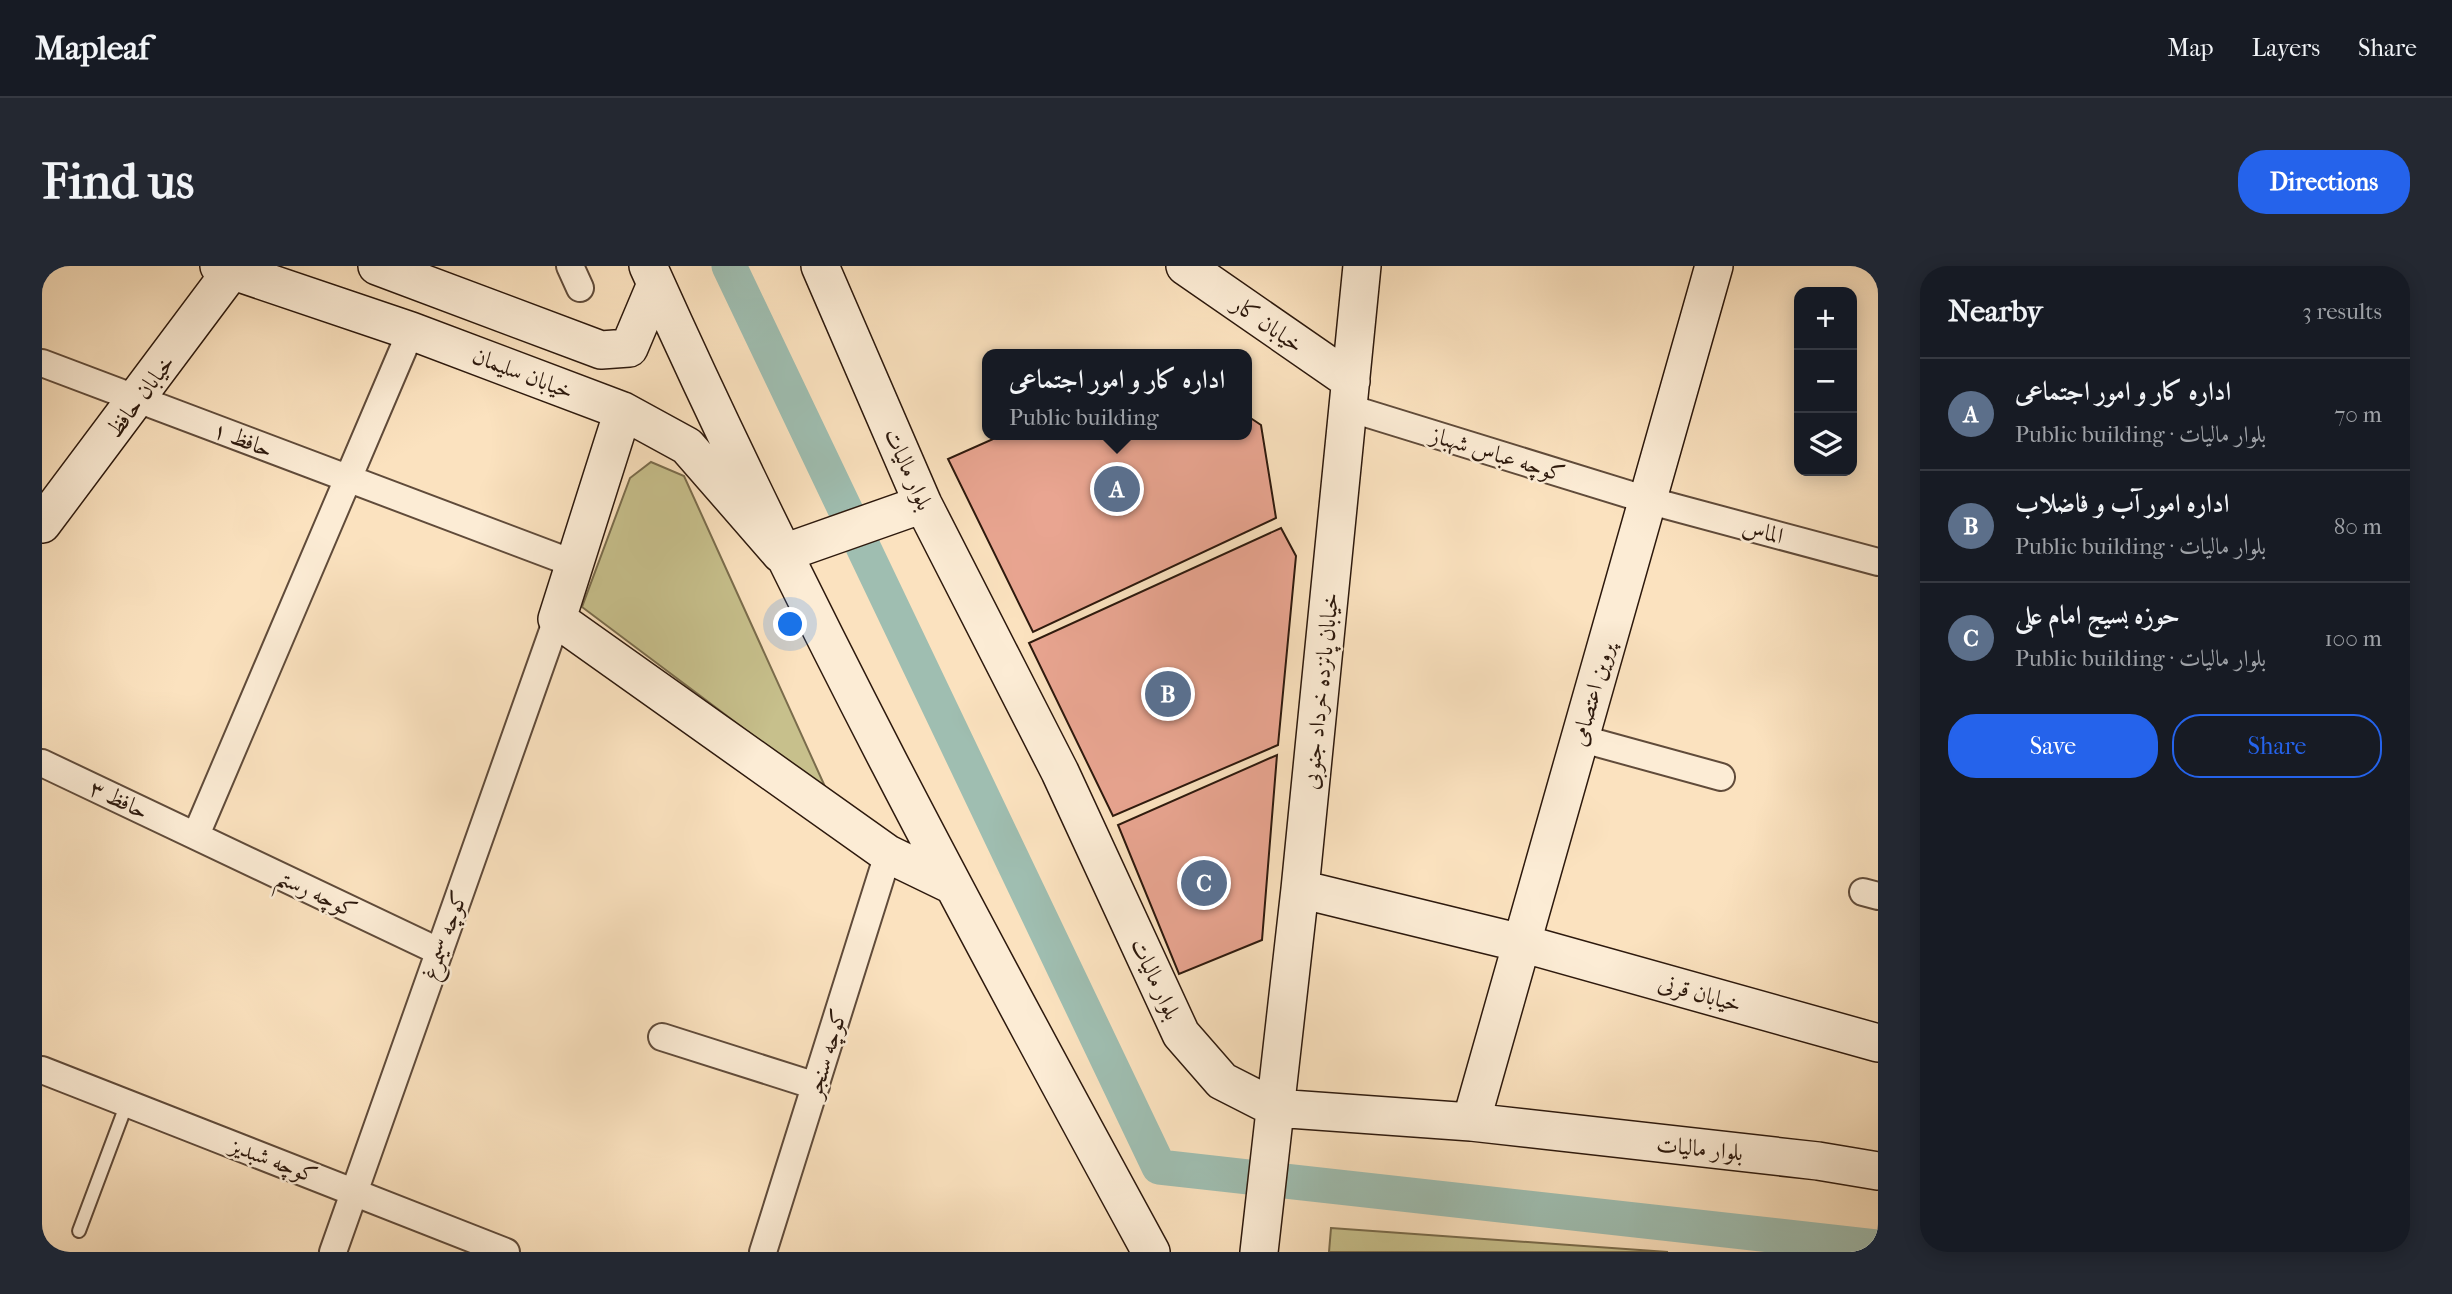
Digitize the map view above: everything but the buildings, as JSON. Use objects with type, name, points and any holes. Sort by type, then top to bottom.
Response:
[{"type":"street","points":[[377,266],[601,350],[629,348],[652,275]]},
{"type":"street","name":"بلوار مالیات","points":[[820,266],[923,504],[1060,772],[1181,1034],[1222,1081],[1275,1112],[1471,1122],[1818,1161],[1878,1171]]},
{"type":"street","name":"خیابان کار","points":[[1185,266],[1350,395]]},
{"type":"street","name":"خیابان پانزده خرداد جنوبی","points":[[1259,1252],[1300,890],[1363,266]]},
{"type":"street","name":"پروین اعتصامی","points":[[1471,1122],[1714,266]]},
{"type":"street","name":"خیابان سلیمان","points":[[229,267],[411,331],[624,411],[687,446],[781,554]]},
{"type":"street","name":"خیابان حافظ","points":[[42,524],[137,400],[229,267]]},
{"type":"street","points":[[652,275],[781,554],[950,884],[1151,1252]]},
{"type":"street","points":[[196,835],[411,331]]},
{"type":"street","name":"حافظ ۱","points":[[42,363],[575,564]]},
{"type":"street","name":"کوچه عباس شهباز","points":[[1350,395],[1647,500]]},
{"type":"street","points":[[624,411],[557,620],[888,854],[950,884]]},
{"type":"street","name":"الماس","points":[[1647,500],[1878,562]]},
{"type":"street","points":[[781,554],[923,504]]},
{"type":"street","name":"کوچه سیمرغ","points":[[333,1252],[557,620]]},
{"type":"street","points":[[1579,738],[1721,776]]},
{"type":"street","name":"حافظ ۳","points":[[42,762],[196,835]]},
{"type":"street","name":"کوچه رستم","points":[[196,835],[438,951]]},
{"type":"street","name":"کوچه سنجر","points":[[763,1252],[888,854]]},
{"type":"street","name":"خیابان قرنی","points":[[1300,890],[1521,943],[1878,1043]]},
{"type":"street","points":[[662,1037],[816,1086]]},
{"type":"street","name":"کوچه شبدیز","points":[[42,1070],[506,1252]]},
{"type":"lane","points":[[79,1231],[127,1103]]},
{"type":"shaded area","points":[[651,462],[684,476],[827,791],[582,607],[630,478]]},
{"type":"shaded area","points":[[1331,1228],[1668,1252],[1329,1252]]},
{"type":"waterway","points":[[729,266],[1159,1167],[1878,1247]]},
{"type":"place","name":"اداره کار و امور اجتماعی","points":[[1117,489]]},
{"type":"place","name":"اداره امور آب و فاضلاب","points":[[1168,694]]},
{"type":"place","name":"حوزه بسیج امام علی","points":[[1204,883]]}]
